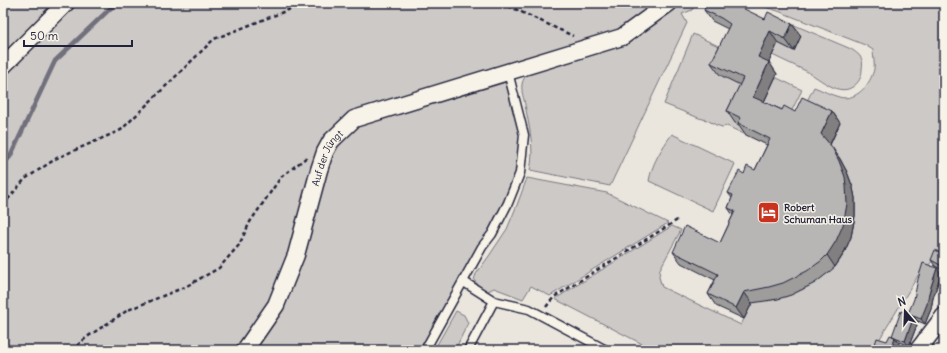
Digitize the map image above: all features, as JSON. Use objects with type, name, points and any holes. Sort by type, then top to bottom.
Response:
[{"type":"street","points":[[3,66],[66,3]]},
{"type":"street","name":"Auf der Jüngt","points":[[245,350],[276,305],[296,255],[325,152],[331,141],[354,119],[622,37],[669,3]]},
{"type":"street","points":[[918,350],[944,316]]},
{"type":"lane","points":[[425,350],[482,247],[492,234],[508,203],[520,173],[524,135],[508,72]]},
{"type":"lane","points":[[464,282],[494,301],[529,309],[606,350]]},
{"type":"lane","points":[[468,350],[494,301]]},
{"type":"path","points":[[3,205],[25,179],[57,158],[121,130],[214,39],[306,3]]},
{"type":"path","points":[[502,3],[594,45]]},
{"type":"path","points":[[72,350],[87,337],[128,310],[185,287],[219,268],[239,245],[250,222],[281,177],[308,156]]},
{"type":"path","points":[[540,315],[554,297],[679,219]]},
{"type":"shaded area","points":[[3,3],[669,3],[622,37],[508,72],[524,135],[520,173],[425,350],[3,350]]},
{"type":"shaded area","points":[[678,3],[697,3],[692,10],[682,14],[687,23],[610,186],[530,170],[532,154],[531,138],[522,92],[523,80],[529,71],[624,41]]},
{"type":"shaded area","points":[[752,3],[944,3],[944,247],[932,262],[922,269],[873,350],[654,350],[555,299],[672,226],[681,230],[660,269],[659,277],[662,287],[741,325],[744,319],[797,121],[814,87],[839,97],[851,97],[866,86],[874,69],[873,50],[865,45],[778,11]],"holes":[[[838,156],[849,177],[855,206],[855,216],[851,236],[846,249],[836,265],[811,285],[785,297],[767,301]]]},
{"type":"shaded area","points":[[780,19],[851,49],[857,53],[862,59],[862,73],[858,82],[849,89],[837,89],[806,71],[770,54],[778,43],[794,51]]},
{"type":"shaded area","points":[[693,34],[731,52],[751,90],[736,123],[749,129],[746,135],[727,126],[722,127],[716,125],[707,120],[664,104]]},
{"type":"shaded area","points":[[775,77],[802,90],[787,120],[761,108]]},
{"type":"shaded area","points":[[672,134],[735,164],[713,211],[649,181],[655,162]]},
{"type":"shaded area","points":[[527,178],[607,193],[668,223],[550,296],[531,286],[523,299],[494,288],[486,292],[480,288],[474,280],[476,274],[507,229]]},
{"type":"shaded area","points":[[456,311],[464,315],[468,323],[455,350],[434,350]]},
{"type":"building","points":[[707,3],[732,3],[765,19],[768,12],[792,24],[785,39],[770,31],[758,57],[769,62],[753,97],[782,110],[784,106],[795,112],[802,97],[832,111],[821,134],[832,147],[839,161],[845,177],[846,186],[847,204],[843,225],[836,241],[827,255],[807,271],[783,283],[744,292],[736,308],[708,294],[718,274],[673,252],[685,226],[720,243],[735,211],[728,208],[733,195],[728,193],[739,171],[744,174],[747,166],[755,170],[770,139],[738,123],[741,118],[727,111],[743,78],[711,63],[730,24],[704,10]]},
{"type":"building","points":[[935,250],[943,254],[944,252],[944,267],[931,260]]},
{"type":"building","points":[[923,263],[937,268],[927,304],[921,319],[908,314],[914,299]]},
{"type":"building","points":[[901,311],[914,316],[905,341],[892,336]]},
{"type":"building","points":[[890,335],[895,337],[891,350],[873,350],[877,338],[887,341]]},
{"type":"waterway","points":[[3,164],[10,157],[55,61],[116,3]]},
{"type":"place","name":"Robert Schuman Haus","points":[[768,213]]}]
